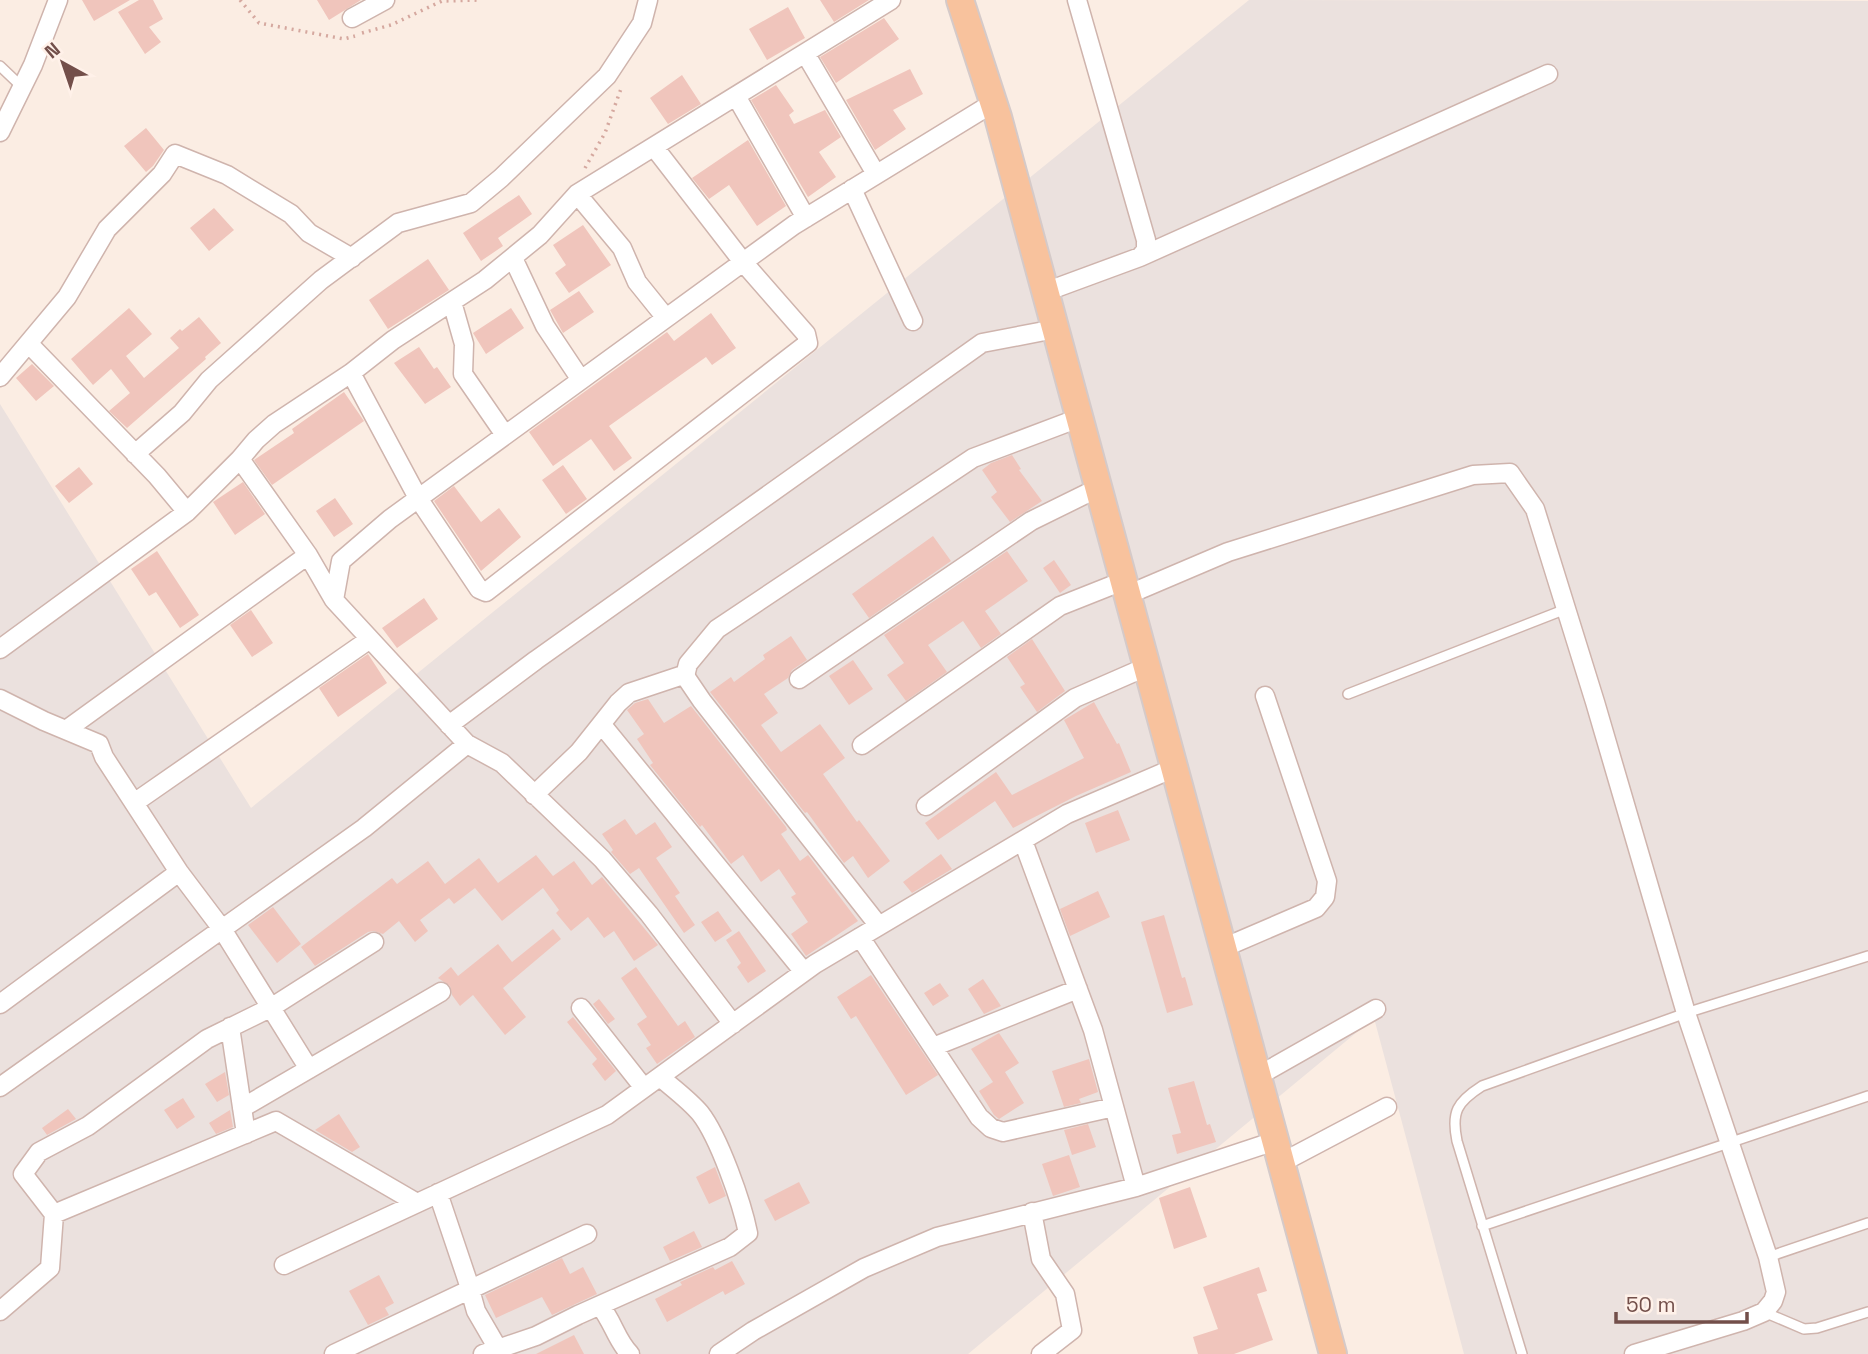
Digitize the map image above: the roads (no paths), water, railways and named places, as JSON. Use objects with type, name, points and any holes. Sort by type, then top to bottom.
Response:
[{"type":"main road","points":[[960,0],[993,103],[1333,1354]]},
{"type":"street","points":[[0,132],[33,65],[58,0]]},
{"type":"street","points":[[352,18],[385,0]]},
{"type":"street","points":[[135,454],[182,412],[209,380],[321,280],[398,223],[471,203],[501,178],[607,76],[642,23],[648,0]]},
{"type":"street","points":[[0,649],[187,512],[274,424],[513,258],[540,234],[577,194],[891,0]]},
{"type":"street","points":[[1077,0],[1146,240],[1146,250],[1140,257]]},
{"type":"street","points":[[805,53],[876,174]]},
{"type":"street","points":[[1045,292],[1140,257],[1548,74]]},
{"type":"street","points":[[736,96],[806,218]]},
{"type":"street","points":[[334,600],[341,561],[390,519],[806,218],[993,103]]},
{"type":"street","points":[[351,373],[418,498],[479,589],[486,592],[494,587],[808,343],[806,334],[743,262],[654,146]]},
{"type":"street","points":[[0,377],[67,297],[107,229],[162,174],[175,154],[228,175],[291,214],[309,233],[352,258]]},
{"type":"street","points":[[852,189],[913,321]]},
{"type":"street","points":[[577,194],[622,248],[637,282],[666,318]]},
{"type":"street","points":[[513,258],[545,326],[580,380]]},
{"type":"street","points":[[452,302],[464,344],[463,374],[505,435]]},
{"type":"street","points":[[449,725],[536,660],[982,343],[1055,329]]},
{"type":"street","points":[[29,344],[187,512]]},
{"type":"street","points":[[879,926],[702,701],[685,676],[688,664],[718,629],[973,458],[1079,418]]},
{"type":"street","points":[[240,459],[308,555],[334,600],[467,744],[502,763],[602,859],[649,914],[733,1024]]},
{"type":"street","points":[[862,745],[1060,606],[1125,588],[1228,552],[1474,475],[1510,473],[1535,509],[1686,1013],[1768,1257],[1776,1292],[1764,1312],[1743,1321],[1634,1354]]},
{"type":"street","points":[[799,679],[1031,521],[1098,488]]},
{"type":"street","points":[[66,730],[308,555]]},
{"type":"street","points":[[134,803],[370,639]]},
{"type":"street","points":[[926,806],[1075,698],[1146,667]]},
{"type":"street","points":[[534,795],[579,752],[629,693],[686,674]]},
{"type":"street","points":[[1223,948],[1316,908],[1325,897],[1327,881],[1265,696]]},
{"type":"street","points":[[0,699],[99,744],[104,757],[179,872],[222,929],[309,1069]]},
{"type":"street","points":[[601,724],[804,972]]},
{"type":"street","points":[[0,1087],[364,828],[467,744]]},
{"type":"street","points":[[284,1265],[607,1115],[804,972],[860,937],[1067,814],[1174,768]]},
{"type":"street","points":[[1023,841],[1093,1030],[1136,1187]]},
{"type":"street","points":[[0,1004],[179,872]]},
{"type":"street","points":[[860,937],[979,1117],[991,1128],[1003,1132],[1114,1107]]},
{"type":"street","points":[[0,1311],[51,1268],[54,1214],[23,1174],[39,1152],[88,1126],[207,1039],[272,1007],[374,942]]},
{"type":"street","points":[[933,1047],[1078,989]]},
{"type":"street","points":[[242,1108],[440,992]]},
{"type":"street","points":[[581,1008],[644,1088]]},
{"type":"street","points":[[1258,1076],[1376,1009]]},
{"type":"street","points":[[230,1027],[246,1134]]},
{"type":"street","points":[[438,1193],[476,1311],[494,1352],[536,1336],[730,1247],[748,1233],[745,1218],[713,1133],[690,1102],[660,1077]]},
{"type":"street","points":[[719,1354],[753,1331],[864,1268],[937,1237],[1278,1152],[1387,1107]]},
{"type":"street","points":[[54,1214],[276,1121],[417,1203]]},
{"type":"street","points":[[1032,1212],[1041,1259],[1065,1294],[1072,1330],[1041,1354]]},
{"type":"street","points":[[334,1354],[587,1234]]},
{"type":"street","points":[[600,1306],[609,1317],[619,1343],[630,1354]]},
{"type":"lane","points":[[0,66],[22,87]]},
{"type":"lane","points":[[1348,694],[1566,609]]},
{"type":"lane","points":[[1522,1354],[1453,1124],[1458,1107],[1468,1095],[1482,1086],[1686,1013],[1868,956]]},
{"type":"lane","points":[[1482,1226],[1868,1096]]},
{"type":"lane","points":[[1768,1257],[1868,1223]]},
{"type":"lane","points":[[1764,1312],[1804,1329],[1817,1328],[1868,1312]]}]
